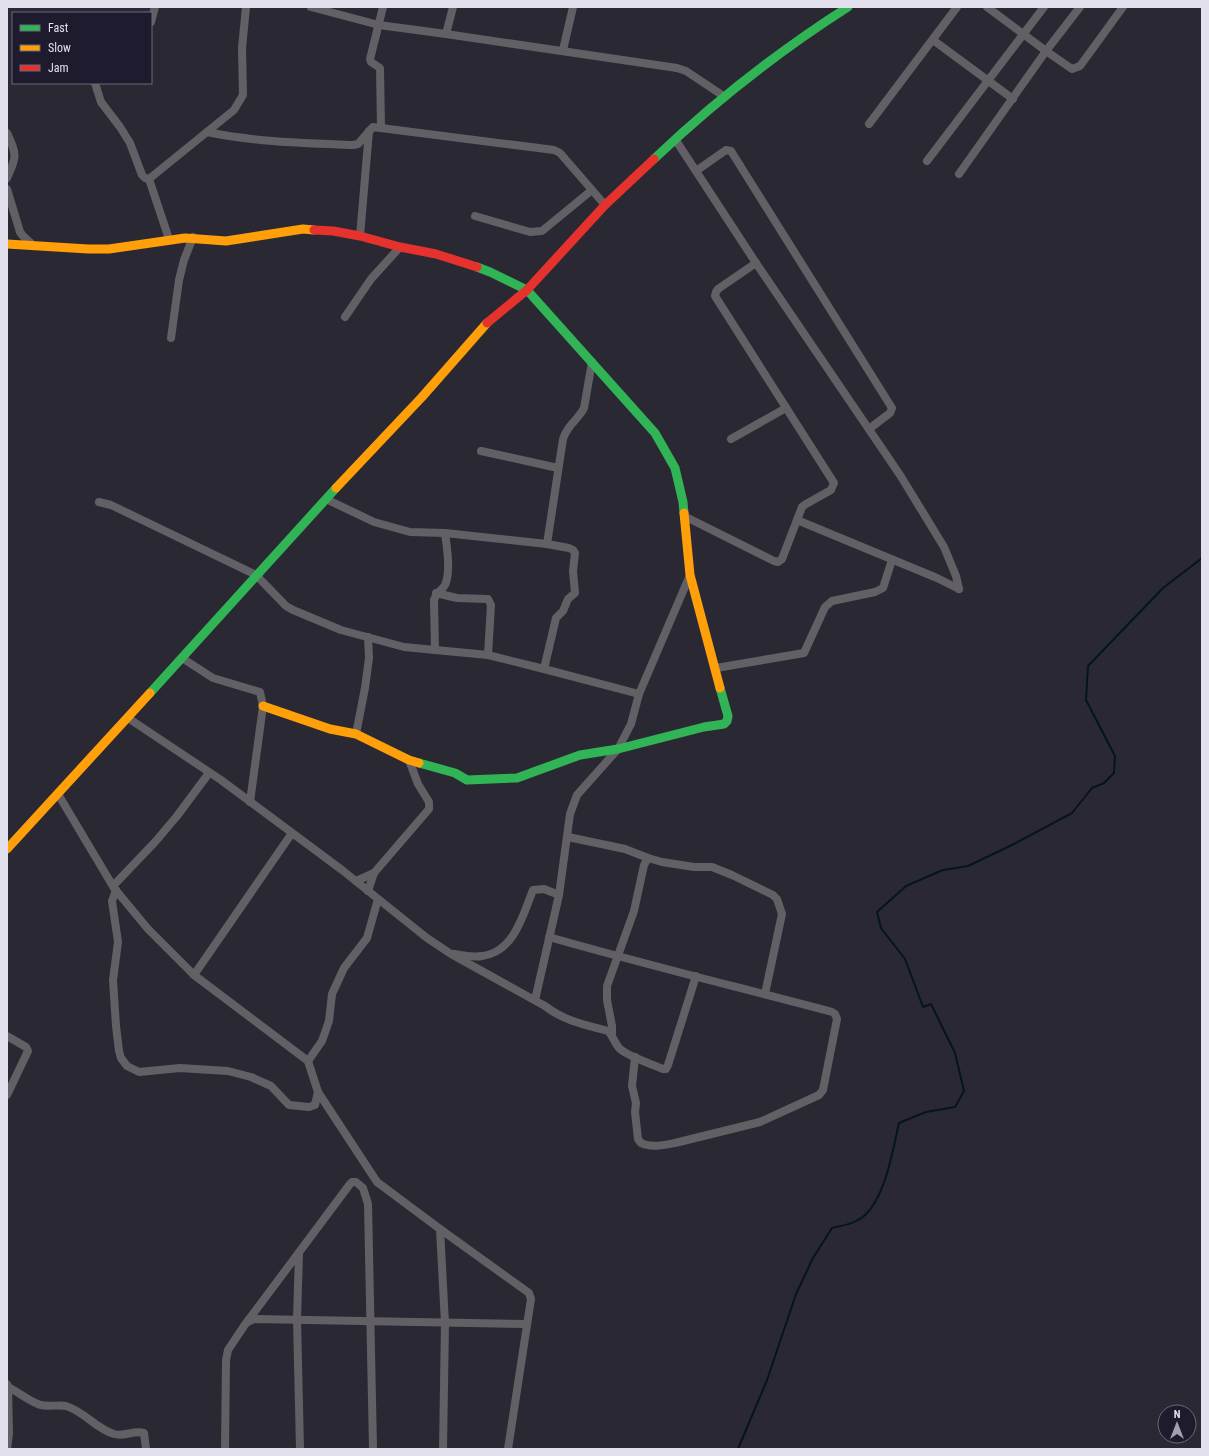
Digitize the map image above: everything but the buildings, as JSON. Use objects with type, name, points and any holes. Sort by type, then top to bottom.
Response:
[{"type":"street","points":[[152,18],[155,7]]},
{"type":"street","points":[[149,179],[234,110],[243,94],[242,48],[246,7]]},
{"type":"street","points":[[311,7],[324,9],[379,25],[563,50],[677,68],[686,71],[725,97]]},
{"type":"street","points":[[381,127],[380,68],[371,62],[370,59],[383,7]]},
{"type":"street","points":[[446,34],[453,7]]},
{"type":"street","points":[[563,50],[573,7]]},
{"type":"street","points":[[7,849],[378,442],[422,397],[487,323],[527,290],[606,205],[675,139],[770,61],[815,28],[848,7]]},
{"type":"street","points":[[869,124],[957,7]]},
{"type":"street","points":[[987,7],[996,10],[1023,34],[1070,68],[1080,66],[1122,7]]},
{"type":"street","points":[[927,161],[1044,7]]},
{"type":"street","points":[[959,174],[1046,51],[1080,7]]},
{"type":"street","points":[[933,40],[1013,99]]},
{"type":"street","points":[[95,84],[101,102],[120,126],[130,144],[142,174],[149,179],[169,239]]},
{"type":"street","points":[[207,132],[234,138],[258,141],[353,145],[358,144],[373,127],[381,127],[554,150],[560,154],[606,205]]},
{"type":"street","points":[[360,236],[369,131]]},
{"type":"street","points":[[7,133],[15,150],[16,156],[7,178]]},
{"type":"street","points":[[675,139],[756,263],[900,475],[944,546],[956,576],[959,589],[797,520]]},
{"type":"street","points":[[696,171],[726,150],[731,151],[892,408],[890,413],[869,429]]},
{"type":"street","points":[[7,189],[20,232],[34,246]]},
{"type":"street","points":[[474,216],[530,232],[542,231],[592,190]]},
{"type":"street","points":[[7,244],[109,248],[193,237],[226,240],[303,230],[333,231],[436,254],[468,264],[490,272],[527,290],[655,433],[666,450],[675,468],[686,518],[690,575],[728,716],[727,721],[724,724],[704,727],[618,749],[580,755],[517,778],[467,780],[455,773],[409,760],[356,734],[330,729],[263,706]]},
{"type":"street","points":[[171,338],[179,280],[184,260],[193,237]]},
{"type":"street","points":[[345,317],[371,279],[400,247]]},
{"type":"street","points":[[686,518],[778,562],[782,559],[802,507],[831,490],[834,483],[715,296],[718,289],[756,263]]},
{"type":"street","points":[[547,544],[558,468],[565,433],[582,413],[584,408],[592,362]]},
{"type":"street","points":[[731,439],[786,408]]},
{"type":"street","points":[[481,451],[558,468]]},
{"type":"street","points":[[326,499],[374,522],[410,532],[445,533],[547,544],[573,550],[575,553],[573,571],[574,593],[568,599],[564,611],[556,618],[544,669]]},
{"type":"street","points":[[99,502],[111,505],[256,575],[286,606],[341,630],[404,647],[488,655],[639,694]]},
{"type":"street","points":[[435,650],[434,600],[436,593],[444,586],[447,577],[447,550],[445,533]]},
{"type":"street","points":[[716,668],[804,652],[825,607],[832,601],[875,592],[883,588],[892,560]]},
{"type":"street","points":[[534,1000],[558,895],[568,836],[570,814],[577,795],[618,749],[631,724],[639,694],[690,575]]},
{"type":"street","points":[[436,593],[457,598],[488,599],[491,605],[488,655]]},
{"type":"street","points":[[356,734],[369,658],[368,637]]},
{"type":"street","points":[[182,658],[213,678],[260,692],[263,706],[250,802]]},
{"type":"street","points":[[128,718],[250,802],[356,881],[427,938],[451,954],[568,1020],[608,1031],[619,1048],[635,1057],[663,1069],[666,1068],[696,976]]},
{"type":"street","points":[[368,891],[374,873],[429,809],[429,802],[418,784],[409,760]]},
{"type":"street","points":[[209,773],[177,816],[114,888],[112,901],[118,942],[113,980],[116,1026],[121,1058],[127,1066],[139,1072],[180,1068],[228,1071],[251,1077],[271,1086],[289,1105],[309,1107],[315,1106],[318,1092]]},
{"type":"street","points":[[58,794],[114,888],[148,929],[194,975],[308,1061],[318,1092],[377,1182],[529,1293],[531,1299],[508,1449]]},
{"type":"street","points":[[194,975],[292,833]]},
{"type":"street","points":[[568,836],[625,849],[648,858],[694,866],[712,867],[740,878],[773,895],[777,899],[782,914],[765,994]]},
{"type":"street","points":[[612,1036],[612,1026],[607,1000],[607,986],[634,911],[644,865],[648,858]]},
{"type":"street","points":[[356,881],[374,873]]},
{"type":"street","points":[[451,954],[482,956],[498,951],[509,942],[516,932],[533,890],[544,889],[558,895]]},
{"type":"street","points":[[308,1061],[322,1041],[329,1021],[332,994],[344,968],[367,938],[378,899]]},
{"type":"street","points":[[549,937],[618,957],[832,1012],[836,1014],[837,1018],[823,1090],[819,1095],[760,1122],[676,1143],[661,1145],[640,1144],[638,1139],[635,1112],[636,1103],[632,1086],[635,1057]]},
{"type":"street","points":[[7,1036],[26,1047],[28,1051],[7,1095]]},
{"type":"street","points":[[225,1449],[226,1360],[228,1350],[350,1184],[356,1182],[363,1188],[368,1204],[373,1449]]},
{"type":"street","points":[[440,1229],[445,1323],[444,1449]]},
{"type":"street","points":[[299,1253],[297,1319],[300,1449]]},
{"type":"street","points":[[248,1322],[254,1319],[297,1319],[527,1324]]},
{"type":"street","points":[[7,1449],[8,1385]]},
{"type":"street","points":[[8,1385],[39,1405],[65,1406],[114,1434],[124,1435],[139,1432],[144,1434],[146,1449]]},
{"type":"waterway","points":[[738,1449],[767,1380],[796,1294],[813,1258],[832,1228],[856,1221],[866,1214],[874,1204],[886,1177],[899,1123],[926,1112],[955,1107],[964,1091],[955,1053],[931,1004],[923,1007],[905,959],[881,928],[877,912],[906,886],[943,870],[968,866],[1012,845],[1072,813],[1092,788],[1104,783],[1114,773],[1115,756],[1086,700],[1088,666],[1163,588],[1202,558]]},
{"type":"traffic: fast","points":[[654,159],[676,138],[747,78],[797,41],[848,7]]},
{"type":"traffic: fast","points":[[477,267],[527,290],[655,433],[675,468],[684,513]]},
{"type":"traffic: fast","points":[[150,693],[336,488]]},
{"type":"traffic: fast","points":[[419,763],[455,773],[467,780],[517,778],[580,755],[618,749],[704,727],[724,724],[727,721],[728,716],[720,688]]},
{"type":"traffic: slow","points":[[7,244],[109,249],[185,238],[226,241],[303,229],[314,230]]},
{"type":"traffic: slow","points":[[336,488],[422,397],[487,323]]},
{"type":"traffic: slow","points":[[684,513],[690,575],[720,688]]},
{"type":"traffic: slow","points":[[7,849],[150,693]]},
{"type":"traffic: slow","points":[[263,706],[330,729],[356,734],[409,760],[419,763]]},
{"type":"traffic: jam","points":[[487,323],[527,290],[605,205],[654,159]]},
{"type":"traffic: jam","points":[[314,230],[333,231],[360,236],[400,247],[436,254],[477,267]]}]
